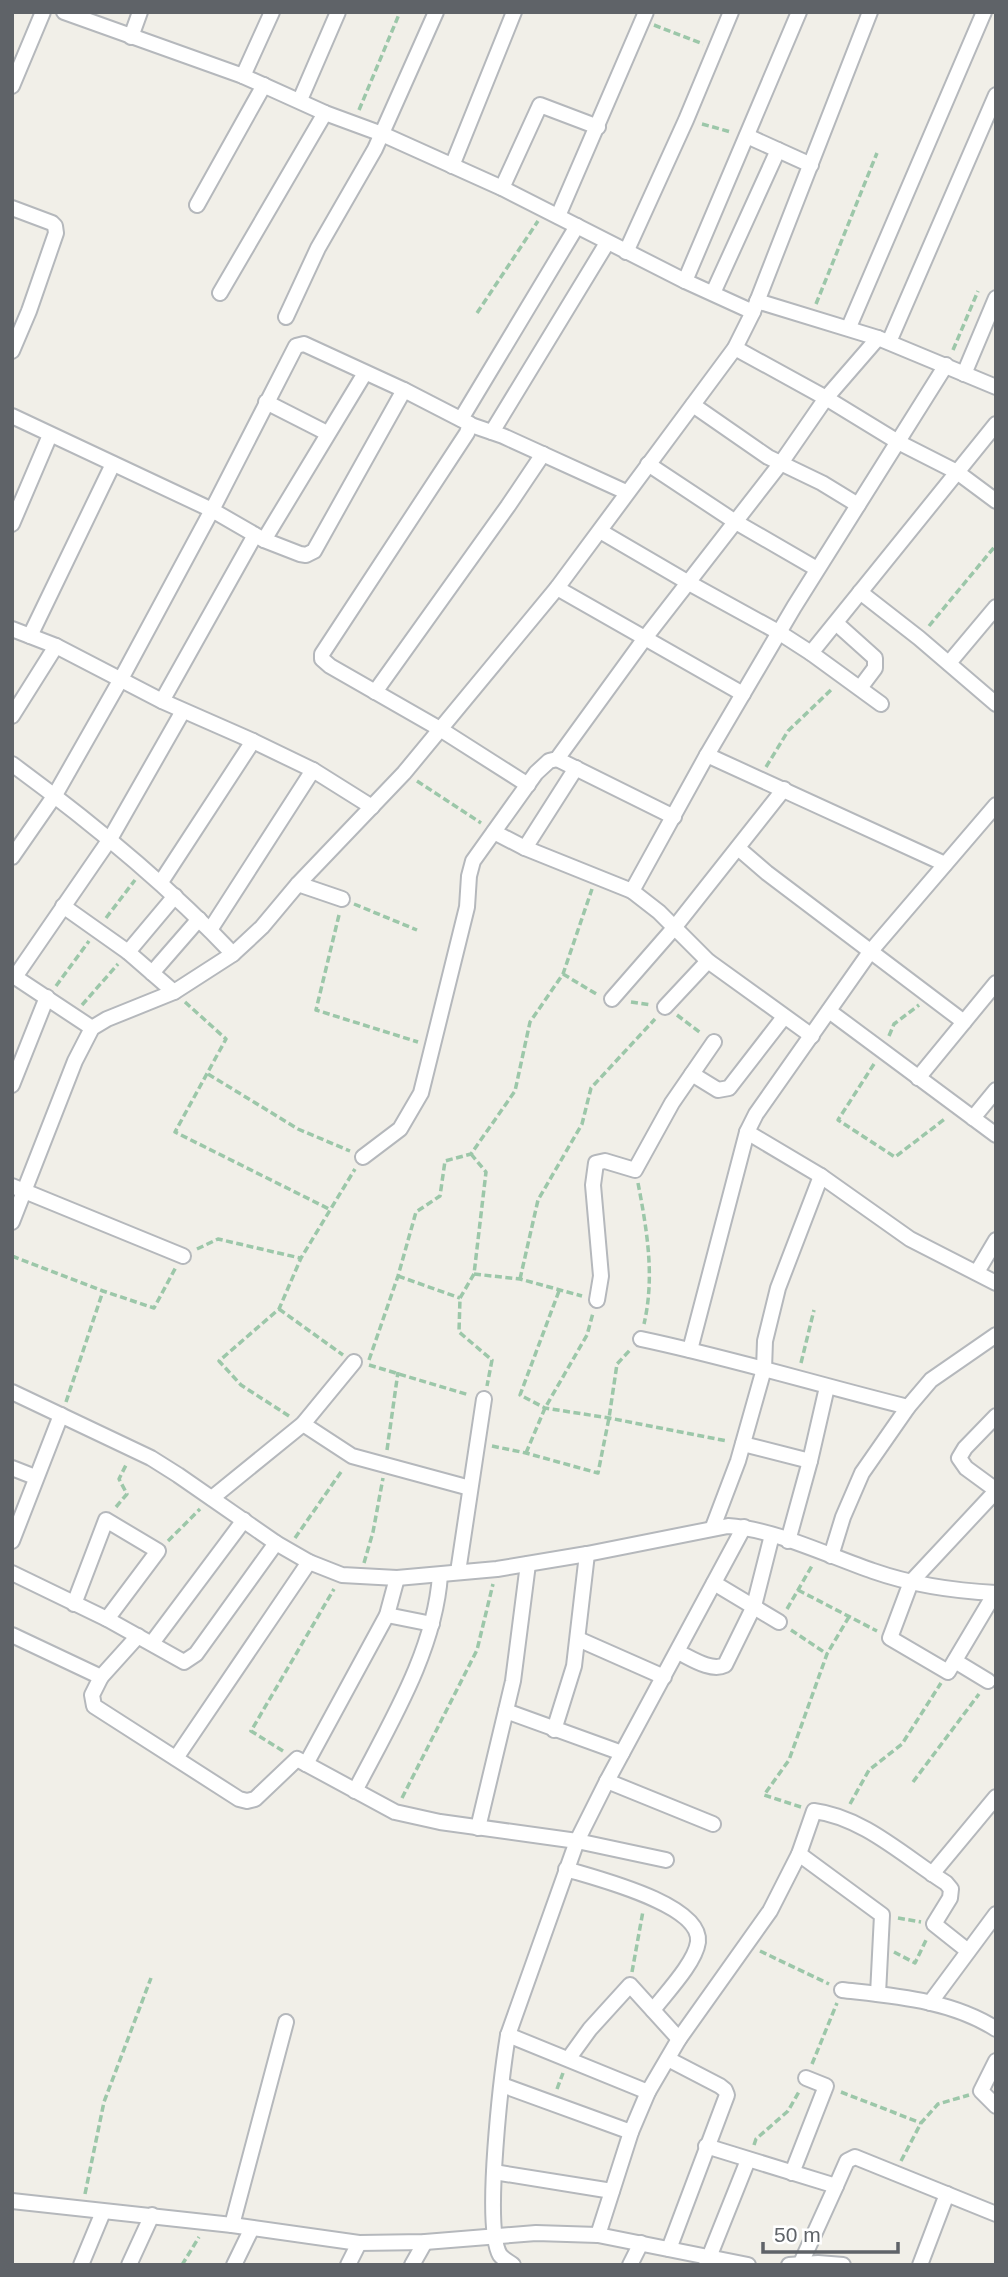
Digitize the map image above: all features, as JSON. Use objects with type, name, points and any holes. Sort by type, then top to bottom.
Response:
[{"type":"street","points":[[12,86],[43,12]]},
{"type":"street","points":[[64,12],[243,76],[325,113],[382,134],[502,188],[607,243],[713,293],[755,306],[811,316],[849,327],[996,387]]},
{"type":"street","points":[[131,37],[140,12]]},
{"type":"street","points":[[243,76],[272,12]]},
{"type":"street","points":[[300,100],[338,12]]},
{"type":"street","points":[[286,317],[318,248],[382,134],[436,12]]},
{"type":"street","points":[[452,166],[514,12]]},
{"type":"street","points":[[626,252],[731,12]]},
{"type":"street","points":[[685,281],[799,12]]},
{"type":"street","points":[[12,1222],[18,1189],[92,1028],[174,992],[233,954],[262,928],[298,884],[404,773],[557,588],[735,348],[755,306],[870,12]]},
{"type":"street","points":[[849,327],[984,12]]},
{"type":"street","points":[[552,213],[598,127],[644,16]]},
{"type":"street","points":[[197,205],[264,85]]},
{"type":"street","points":[[363,1157],[400,1129],[421,1093],[467,907],[473,861],[543,765],[557,759],[645,638],[781,463],[826,398],[884,340],[996,95]]},
{"type":"street","points":[[502,188],[540,105],[598,127]]},
{"type":"street","points":[[220,293],[325,113]]},
{"type":"street","points":[[747,136],[811,165]]},
{"type":"street","points":[[713,293],[778,150]]},
{"type":"street","points":[[12,208],[52,223],[56,233],[12,351]]},
{"type":"street","points":[[528,785],[440,729],[330,666],[322,654],[466,422],[577,226]]},
{"type":"street","points":[[492,432],[607,243]]},
{"type":"street","points":[[964,374],[996,299]]},
{"type":"street","points":[[12,857],[55,795],[121,679],[299,344],[307,345],[466,422],[626,492]]},
{"type":"street","points":[[735,348],[826,398],[898,442],[957,472],[996,501]]},
{"type":"street","points":[[632,891],[707,755],[817,569],[946,365]]},
{"type":"street","points":[[162,701],[260,538],[365,373]]},
{"type":"street","points":[[12,416],[212,510],[260,538],[306,555],[314,551],[404,390]]},
{"type":"street","points":[[266,402],[327,433]]},
{"type":"street","points":[[693,405],[760,452],[822,483],[858,505]]},
{"type":"street","points":[[811,653],[996,424]]},
{"type":"street","points":[[12,524],[50,435]]},
{"type":"street","points":[[375,692],[542,454]]},
{"type":"street","points":[[30,636],[113,464]]},
{"type":"street","points":[[648,464],[734,521],[817,569]]},
{"type":"street","points":[[600,530],[780,633],[881,704]]},
{"type":"street","points":[[557,588],[743,694]]},
{"type":"street","points":[[860,592],[996,704]]},
{"type":"street","points":[[949,663],[996,607]]},
{"type":"street","points":[[836,623],[876,661],[875,668],[860,688]]},
{"type":"street","points":[[12,629],[56,646],[162,701],[313,770],[372,807]]},
{"type":"street","points":[[12,716],[56,646]]},
{"type":"street","points":[[92,1028],[13,976],[110,839],[183,711]]},
{"type":"street","points":[[161,882],[253,741]]},
{"type":"street","points":[[707,755],[945,864]]},
{"type":"street","points":[[557,759],[674,817]]},
{"type":"street","points":[[12,764],[55,795],[161,882],[233,954]]},
{"type":"street","points":[[525,848],[576,768]]},
{"type":"street","points":[[210,930],[313,770]]},
{"type":"street","points":[[612,999],[674,928],[784,789]]},
{"type":"street","points":[[690,1350],[747,1132],[756,1114],[870,952],[996,805]]},
{"type":"street","points":[[495,832],[525,848],[632,891],[646,901],[708,961],[812,1036]]},
{"type":"street","points":[[738,848],[964,1022]]},
{"type":"street","points":[[298,884],[342,900]]},
{"type":"street","points":[[128,952],[175,896]]},
{"type":"street","points":[[63,906],[128,952],[174,992]]},
{"type":"street","points":[[152,973],[199,919]]},
{"type":"street","points":[[665,1007],[708,961]]},
{"type":"street","points":[[918,1078],[964,1022],[991,998],[996,982]]},
{"type":"street","points":[[12,1085],[47,997]]},
{"type":"street","points":[[829,1011],[996,1135]]},
{"type":"street","points":[[692,1074],[718,1090],[729,1088],[784,1017]]},
{"type":"street","points":[[597,1300],[601,1268],[593,1185],[596,1163],[600,1160],[635,1170],[672,1103],[714,1042]]},
{"type":"street","points":[[973,1118],[996,1090]]},
{"type":"street","points":[[747,1132],[821,1176],[910,1239],[996,1283]]},
{"type":"street","points":[[713,1528],[743,1444],[764,1369],[765,1341],[778,1288],[821,1176]]},
{"type":"street","points":[[18,1189],[183,1255]]},
{"type":"street","points":[[977,1272],[996,1240]]},
{"type":"street","points":[[825,1554],[862,1473],[908,1407],[936,1376],[996,1335]]},
{"type":"street","points":[[641,1339],[908,1407]]},
{"type":"street","points":[[212,1498],[303,1424],[354,1362]]},
{"type":"street","points":[[788,1541],[827,1387]]},
{"type":"street","points":[[12,1392],[172,1470],[281,1547],[342,1575],[397,1578],[497,1569],[713,1528],[744,1527],[911,1583],[995,1593],[952,1666]]},
{"type":"street","points":[[458,1572],[484,1399]]},
{"type":"street","points":[[12,1541],[61,1415]]},
{"type":"street","points":[[988,1681],[890,1638],[911,1583],[996,1491],[966,1468],[959,1458],[965,1448],[996,1416]]},
{"type":"street","points":[[303,1424],[352,1456],[470,1488]]},
{"type":"street","points":[[743,1444],[810,1461]]},
{"type":"street","points":[[12,1468],[36,1478]]},
{"type":"street","points":[[74,1604],[106,1520],[159,1551],[107,1619]]},
{"type":"street","points":[[152,1643],[244,1520]]},
{"type":"street","points":[[503,2262],[495,2235],[494,2172],[508,2035],[577,1841],[744,1527]]},
{"type":"street","points":[[678,1652],[713,1667],[721,1667],[727,1661],[754,1606],[772,1535]]},
{"type":"street","points":[[12,1573],[107,1619],[180,1661],[190,1660],[196,1654],[281,1547]]},
{"type":"street","points":[[554,1730],[569,1688],[578,1639],[587,1554]]},
{"type":"street","points":[[176,1758],[309,1562]]},
{"type":"street","points":[[478,1828],[513,1681],[528,1564]]},
{"type":"street","points":[[355,1791],[404,1694],[432,1624],[440,1575]]},
{"type":"street","points":[[138,1636],[101,1677],[92,1695],[94,1706],[231,1795],[247,1801],[255,1799],[301,1762],[387,1615],[397,1578]]},
{"type":"street","points":[[714,1583],[779,1622]]},
{"type":"street","points":[[387,1615],[432,1624]]},
{"type":"street","points":[[12,1635],[101,1677]]},
{"type":"street","points":[[578,1639],[664,1677]]},
{"type":"street","points":[[506,1711],[622,1753]]},
{"type":"street","points":[[301,1762],[395,1812],[440,1822],[577,1841],[666,1860]]},
{"type":"street","points":[[607,1781],[713,1824]]},
{"type":"street","points":[[932,1874],[996,1797]]},
{"type":"street","points":[[598,2235],[631,2132],[648,2092],[679,2039],[770,1911],[799,1854],[814,1811],[843,1818],[874,1835],[946,1883],[951,1892],[934,1924],[968,1951]]},
{"type":"street","points":[[799,1854],[882,1915],[878,1994]]},
{"type":"street","points":[[566,1869],[646,1895],[692,1923],[698,1943],[691,1960],[653,2010]]},
{"type":"street","points":[[930,2003],[996,1914]]},
{"type":"street","points":[[569,2058],[590,2029],[630,1985],[679,2039]]},
{"type":"street","points":[[842,1990],[930,2003],[971,2016],[996,2028]]},
{"type":"street","points":[[232,2225],[286,2022]]},
{"type":"street","points":[[508,2035],[648,2092]]},
{"type":"street","points":[[668,2059],[725,2090],[727,2095],[668,2249]]},
{"type":"street","points":[[996,2061],[981,2091],[996,2106]]},
{"type":"street","points":[[792,2173],[826,2086],[806,2078]]},
{"type":"street","points":[[502,2085],[631,2132]]},
{"type":"street","points":[[706,2146],[836,2186]]},
{"type":"street","points":[[840,2265],[795,2264],[847,2161],[855,2157],[996,2214]]},
{"type":"street","points":[[707,2261],[748,2160]]},
{"type":"street","points":[[494,2172],[612,2191]]},
{"type":"street","points":[[920,2265],[947,2194]]},
{"type":"street","points":[[12,2202],[232,2225],[359,2243],[425,2242],[495,2235],[598,2235],[668,2249],[707,2261],[748,2265]]},
{"type":"street","points":[[81,2265],[103,2212]]},
{"type":"street","points":[[129,2265],[152,2216]]},
{"type":"street","points":[[234,2265],[252,2228]]},
{"type":"street","points":[[412,2265],[425,2242]]},
{"type":"street","points":[[348,2265],[359,2243]]},
{"type":"street","points":[[630,2265],[641,2243]]},
{"type":"path","points":[[354,124],[400,12]]},
{"type":"path","points":[[644,16],[715,48]]},
{"type":"path","points":[[686,120],[747,136]]},
{"type":"path","points":[[811,316],[877,153]]},
{"type":"path","points":[[478,313],[552,213]]},
{"type":"path","points":[[946,365],[978,291]]},
{"type":"path","points":[[919,638],[996,545]]},
{"type":"path","points":[[760,778],[788,731],[845,677]]},
{"type":"path","points":[[404,773],[495,832]]},
{"type":"path","points":[[471,1154],[486,1172],[474,1274],[460,1298],[459,1332],[492,1360],[484,1399],[368,1365],[416,1212],[440,1196],[445,1161],[471,1154],[515,1091],[530,1022],[563,974],[596,877]]},
{"type":"path","points":[[418,930],[342,900],[316,1010],[434,1047]]},
{"type":"path","points":[[73,1015],[128,952]]},
{"type":"path","points":[[563,974],[607,1000],[665,1007],[714,1042]]},
{"type":"path","points":[[174,992],[226,1039],[175,1132],[329,1209]]},
{"type":"path","points":[[930,998],[894,1024],[883,1051],[838,1120],[895,1157],[959,1108]]},
{"type":"path","points":[[520,1279],[538,1200],[582,1124],[591,1088],[665,1007]]},
{"type":"path","points":[[208,1074],[298,1129],[363,1157],[301,1258],[279,1309],[219,1361],[241,1385],[303,1424]]},
{"type":"path","points":[[476,1443],[526,1452],[598,1473],[617,1364],[641,1339],[649,1301],[648,1235],[635,1170]]},
{"type":"path","points":[[12,1256],[103,1292],[154,1308],[183,1255],[218,1239],[301,1258]]},
{"type":"path","points":[[474,1274],[520,1279],[597,1300],[587,1335],[545,1408],[526,1452]]},
{"type":"path","points":[[398,1276],[460,1298]]},
{"type":"path","points":[[559,1291],[520,1395],[545,1408],[743,1444]]},
{"type":"path","points":[[61,1415],[103,1292]]},
{"type":"path","points":[[279,1309],[354,1362]]},
{"type":"path","points":[[797,1379],[814,1310]]},
{"type":"path","points":[[361,1577],[373,1532],[385,1466],[398,1372]]},
{"type":"path","points":[[106,1520],[127,1494],[119,1479],[134,1450]]},
{"type":"path","points":[[281,1547],[352,1456]]},
{"type":"path","points":[[159,1551],[212,1498]]},
{"type":"path","points":[[825,1554],[798,1590],[779,1622],[827,1654]]},
{"type":"path","points":[[395,1812],[477,1650],[497,1569]]},
{"type":"path","points":[[301,1762],[251,1731],[342,1575]]},
{"type":"path","points":[[798,1590],[890,1638]]},
{"type":"path","points":[[814,1811],[764,1794],[789,1760],[827,1654],[850,1615]]},
{"type":"path","points":[[843,1818],[869,1770],[902,1744],[952,1666]]},
{"type":"path","points":[[913,1782],[988,1681]]},
{"type":"path","points":[[630,1985],[646,1895]]},
{"type":"path","points":[[881,1946],[915,1963],[934,1924],[882,1915]]},
{"type":"path","points":[[745,1945],[842,1990],[806,2078],[788,2111],[756,2139],[748,2160]]},
{"type":"path","points":[[81,2209],[104,2102],[151,1978]]},
{"type":"path","points":[[552,2102],[569,2058]]},
{"type":"path","points":[[826,2086],[920,2123]]},
{"type":"path","points":[[895,2174],[920,2123],[938,2104],[981,2091]]},
{"type":"path","points":[[182,2265],[208,2223]]}]
